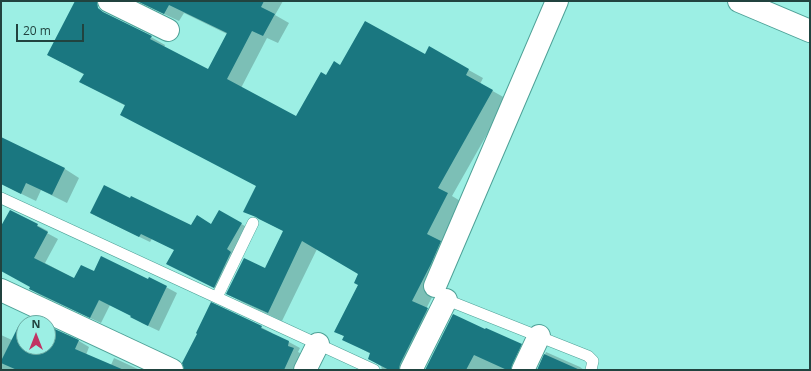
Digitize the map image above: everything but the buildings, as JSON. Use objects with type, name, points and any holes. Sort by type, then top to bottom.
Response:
[{"type":"street","points":[[109,1],[168,30]]},
{"type":"street","points":[[411,370],[557,1]]},
{"type":"street","points":[[739,1],[810,31]]},
{"type":"street","points":[[1,290],[170,370]]},
{"type":"street","points":[[523,370],[539,336]]},
{"type":"street","points":[[305,370],[318,344]]},
{"type":"lane","points":[[1,198],[374,370]]},
{"type":"lane","points":[[217,298],[253,223]]},
{"type":"lane","points":[[441,293],[588,356],[593,362],[591,370]]}]
